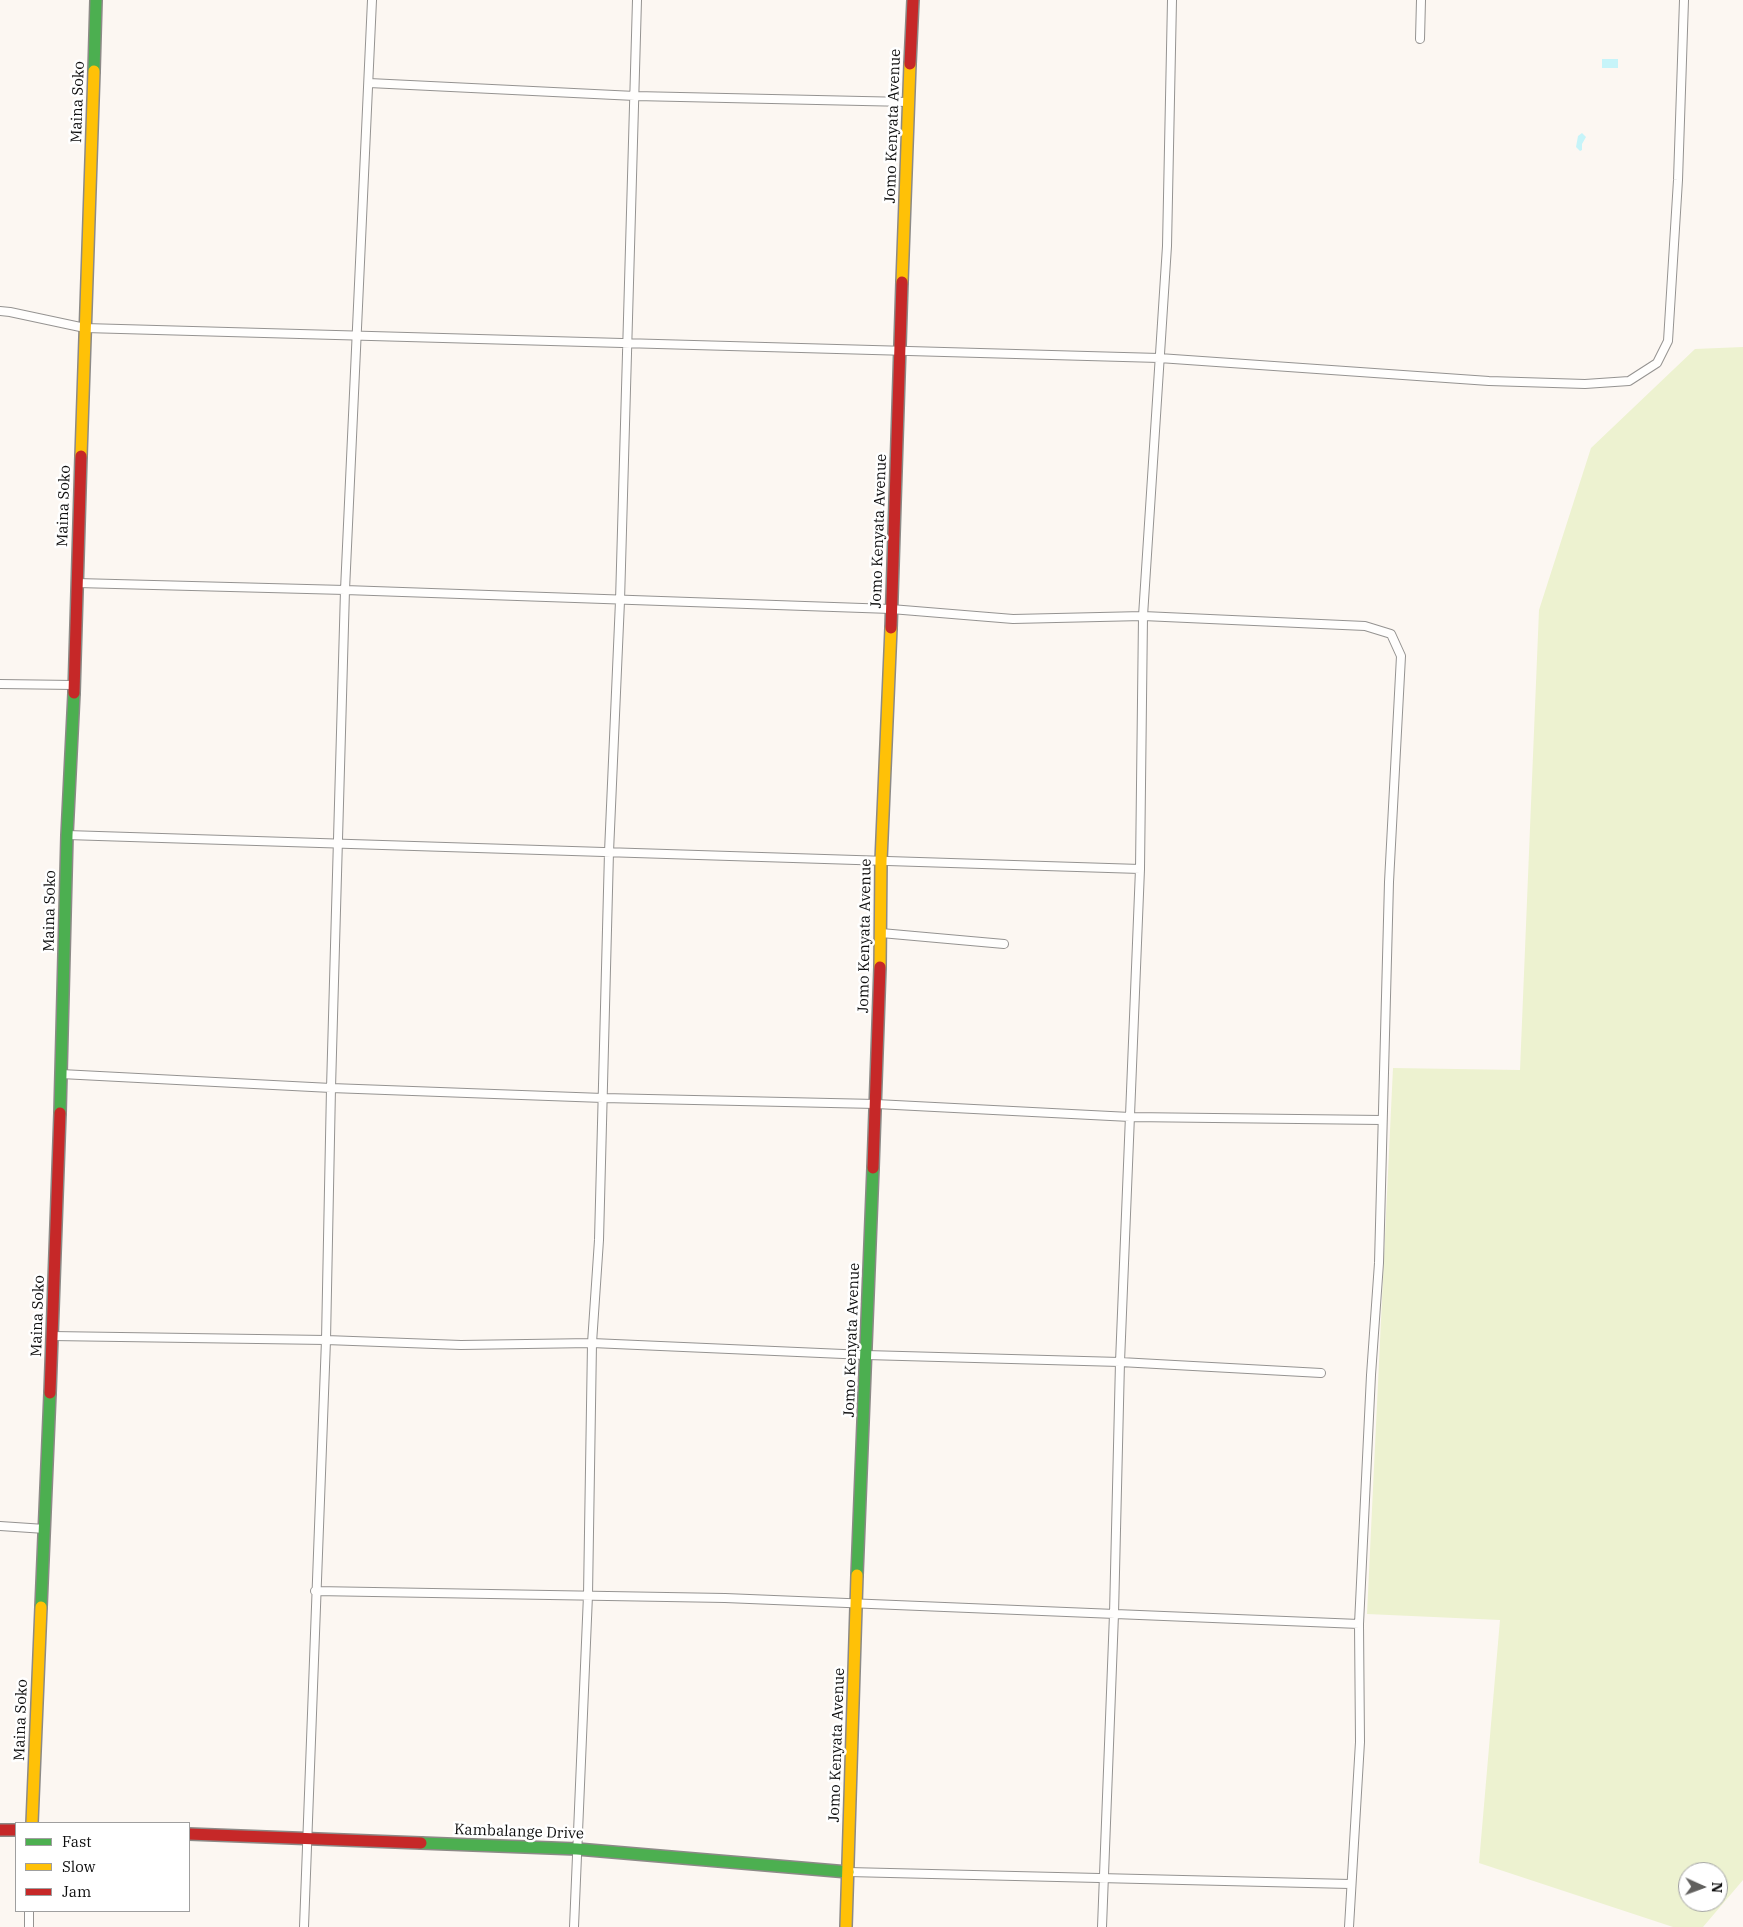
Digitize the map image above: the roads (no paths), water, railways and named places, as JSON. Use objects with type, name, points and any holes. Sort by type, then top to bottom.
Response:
[{"type":"street","name":"Maina Soko","points":[[32,1822],[52,1336],[96,0]]},
{"type":"street","points":[[304,1927],[315,1591],[326,1340],[337,843],[345,590],[372,0]]},
{"type":"street","points":[[574,1927],[588,1595],[592,1343],[599,1240],[609,852],[620,601],[635,96],[636,0]]},
{"type":"street","name":"Jomo Kenyata Avenue","points":[[846,1927],[856,1602],[882,933],[881,861],[913,0]]},
{"type":"street","points":[[1102,1927],[1102,1878],[1114,1614],[1120,1362],[1140,869],[1143,616],[1167,246],[1172,0]]},
{"type":"street","points":[[1420,39],[1421,0]]},
{"type":"street","points":[[0,311],[85,328],[1159,358],[1489,380],[1585,384],[1630,381],[1657,364],[1668,341],[1678,180],[1684,0]]},
{"type":"street","points":[[369,83],[635,96],[908,102]]},
{"type":"street","points":[[77,583],[345,590],[891,609],[1013,619],[1143,616],[1366,626],[1391,634],[1401,656],[1389,882],[1379,1263],[1371,1375],[1359,1624],[1360,1742],[1350,1884],[1349,1927]]},
{"type":"street","points":[[0,684],[74,685]]},
{"type":"street","points":[[67,835],[1140,869]]},
{"type":"street","points":[[882,933],[1004,944]]},
{"type":"street","points":[[61,1074],[331,1088],[603,1098],[876,1104],[1130,1117],[1382,1120]]},
{"type":"street","points":[[52,1336],[326,1340],[461,1345],[592,1343],[866,1355],[1120,1362],[1321,1373]]},
{"type":"street","points":[[0,1526],[45,1529]]},
{"type":"street","points":[[315,1591],[588,1595],[856,1602],[1359,1624]]},
{"type":"street","points":[[0,1830],[15,1830]]},
{"type":"street","name":"Kambalange Drive","points":[[190,1834],[577,1848],[848,1872]]},
{"type":"street","points":[[848,1872],[1350,1884]]},
{"type":"street","points":[[29,1912],[29,1927]]},
{"type":"water","points":[[1602,59],[1618,59],[1618,68],[1602,68]]},
{"type":"water","points":[[1582,133],[1586,137],[1580,151],[1576,147],[1578,136]]}]
